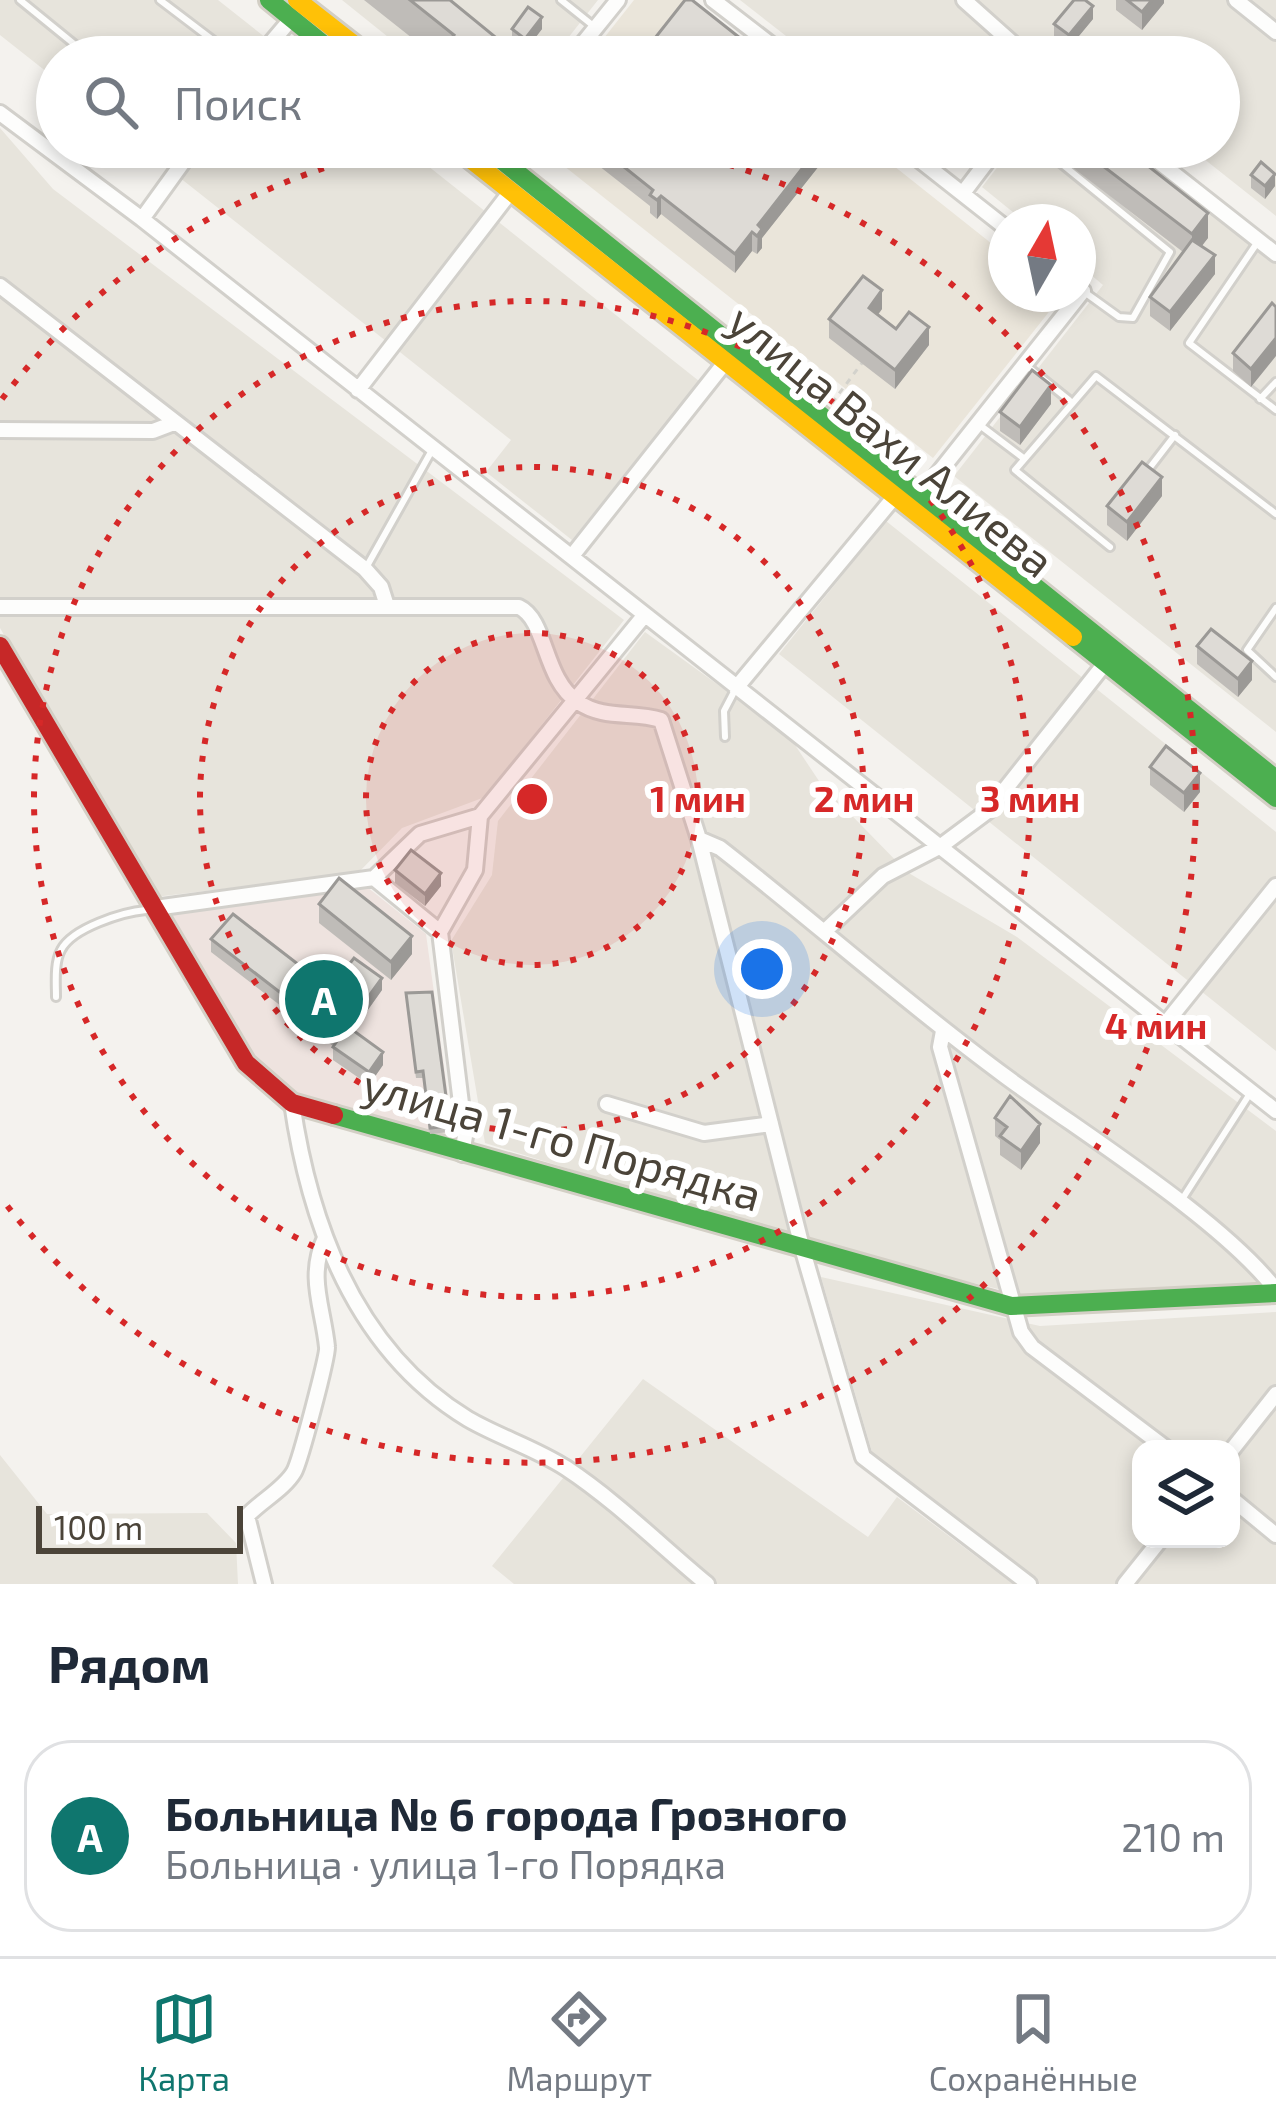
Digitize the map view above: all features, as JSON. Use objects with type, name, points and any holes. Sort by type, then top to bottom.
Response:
[{"type":"main road","points":[[269,0],[295,9],[337,36]]},
{"type":"main road","points":[[295,9],[320,36]]},
{"type":"main road","name":"улица Вахи Алиева","points":[[483,168],[1276,798]]},
{"type":"main road","name":"улица Вахи Алиева","points":[[515,168],[1276,779]]},
{"type":"main road","name":"улица 1-го Порядка","points":[[0,646],[246,1063],[292,1102],[462,1154],[1011,1306],[1276,1291]]},
{"type":"street","points":[[589,36],[618,0]]},
{"type":"street","points":[[713,0],[760,36]]},
{"type":"street","points":[[964,0],[1004,36]]},
{"type":"street","points":[[1236,0],[1276,32]]},
{"type":"street","points":[[275,36],[295,9]]},
{"type":"street","points":[[0,113],[36,140]]},
{"type":"street","points":[[74,168],[1276,1111]]},
{"type":"street","points":[[142,219],[179,168]]},
{"type":"street","points":[[930,168],[988,213]]},
{"type":"street","points":[[963,193],[982,168]]},
{"type":"street","points":[[1167,168],[1276,254]]},
{"type":"street","points":[[358,390],[512,190]]},
{"type":"street","points":[[0,286],[365,569],[381,586],[387,606]]},
{"type":"street","points":[[921,495],[1064,312]]},
{"type":"street","points":[[572,556],[727,360]]},
{"type":"street","points":[[0,430],[153,431],[174,423]]},
{"type":"street","points":[[736,688],[896,494]]},
{"type":"street","points":[[0,608],[527,610],[544,658],[574,700],[597,712],[662,720],[699,839],[803,1250],[863,1457],[1029,1584]]},
{"type":"street","points":[[462,1154],[465,1136],[440,932],[475,870],[480,816],[644,617]]},
{"type":"street","points":[[825,931],[883,876],[941,846],[988,811],[1106,662]]},
{"type":"street","points":[[155,908],[374,878],[420,834],[480,816]]},
{"type":"street","points":[[699,839],[720,848],[943,1030],[1179,1204],[1262,1271],[1276,1291]]},
{"type":"street","points":[[374,878],[440,932]]},
{"type":"street","points":[[1166,1023],[1276,886]]},
{"type":"street","points":[[943,1030],[940,1047],[1011,1306],[1031,1347],[1155,1440]]},
{"type":"street","points":[[292,1102],[306,1190],[351,1292],[387,1354],[468,1419],[566,1468],[707,1584]]},
{"type":"street","points":[[607,1104],[704,1133],[771,1124]]},
{"type":"street","points":[[264,1584],[247,1516],[291,1477],[301,1456],[312,1396],[327,1363],[314,1274],[325,1238]]},
{"type":"street","points":[[1240,1440],[1276,1394]]},
{"type":"street","points":[[1240,1505],[1276,1534]]},
{"type":"street","points":[[1125,1584],[1154,1548]]},
{"type":"lane","points":[[20,0],[64,36]]},
{"type":"lane","points":[[160,0],[207,36]]},
{"type":"lane","points":[[561,0],[596,28]]},
{"type":"lane","points":[[1067,168],[1170,253],[1133,318],[1119,317],[1096,300]]},
{"type":"lane","points":[[1259,240],[1189,343],[1276,410]]},
{"type":"lane","points":[[1025,364],[1070,401]]},
{"type":"lane","points":[[1110,547],[1018,475],[1016,464],[1089,379],[1102,377],[1276,514]]},
{"type":"lane","points":[[1260,400],[1276,382]]},
{"type":"lane","points":[[978,424],[1022,457]]},
{"type":"lane","points":[[1135,485],[1175,435]]},
{"type":"lane","points":[[365,569],[433,448]]},
{"type":"lane","points":[[1096,536],[1109,519]]},
{"type":"lane","points":[[1276,608],[1247,650],[1276,677]]},
{"type":"lane","points":[[725,737],[724,711],[736,688]]},
{"type":"lane","points":[[56,997],[58,958],[68,940],[128,912],[155,908]]},
{"type":"lane","points":[[1179,1204],[1251,1092]]},
{"type":"shaded area","points":[[0,0],[218,0],[263,36],[36,36],[36,63],[0,35]]},
{"type":"shaded area","points":[[342,0],[598,0],[570,36],[387,36]]},
{"type":"shaded area","points":[[634,0],[684,0],[729,36],[606,36]]},
{"type":"shaded area","points":[[740,0],[1276,0],[1276,216],[1215,168],[1240,168],[1240,36],[786,36]]},
{"type":"shaded area","points":[[0,128],[53,189],[624,620],[485,797],[402,828],[358,873],[155,897],[0,628]]},
{"type":"shaded area","points":[[168,168],[430,168],[699,381],[572,540],[486,472],[511,440]]},
{"type":"shaded area","points":[[567,168],[896,168],[988,241],[988,312],[1049,312],[933,458]]},
{"type":"shaded area","points":[[997,168],[1156,168],[1276,263],[1276,732],[954,476],[1082,312],[1096,312],[1096,294],[1103,285],[1096,279],[1096,204],[1003,204],[982,187]]},
{"type":"shaded area","points":[[886,521],[1276,832],[1276,1051],[779,654]]},
{"type":"shaded area","points":[[645,632],[789,736],[821,784],[907,872],[1017,937],[1276,1131],[1276,1287],[1023,1295],[812,1244],[485,1143],[451,941],[492,875],[498,821]]},
{"type":"shaded area","points":[[367,887],[426,934],[453,1132],[449,1138],[331,1109],[277,1088],[253,1063],[167,918],[184,908]]},
{"type":"shaded area","points":[[821,1277],[1040,1326],[1276,1312],[1276,1584],[1040,1584],[872,1452]]},
{"type":"shaded area","points":[[643,1379],[868,1537],[897,1497],[1013,1584],[514,1584],[492,1566]]},
{"type":"shaded area","points":[[0,1455],[47,1514],[207,1513],[236,1543],[238,1584],[0,1584]]},
{"type":"building","points":[[410,0],[450,0],[494,36],[454,35]]},
{"type":"building","points":[[685,0],[692,0],[737,36],[657,36]]},
{"type":"building","points":[[1074,0],[1093,6],[1069,35],[1054,24]]},
{"type":"building","points":[[1127,0],[1152,0],[1142,12]]},
{"type":"building","points":[[528,7],[542,17],[527,36],[512,29]]},
{"type":"building","points":[[1261,162],[1275,174],[1265,186],[1251,175]]},
{"type":"building","points":[[625,168],[803,168],[758,225],[762,229],[757,236],[752,232],[735,254],[661,196],[657,200],[650,195],[653,190]]},
{"type":"building","points":[[1106,168],[1151,168],[1208,213],[1192,234]]},
{"type":"building","points":[[1192,240],[1215,255],[1170,312],[1150,297]]},
{"type":"building","points":[[863,276],[882,290],[869,308],[896,329],[909,312],[929,327],[895,370],[829,319]]},
{"type":"building","points":[[1272,303],[1276,338],[1251,369],[1233,353]]},
{"type":"building","points":[[1032,370],[1051,385],[1020,427],[1000,412]]},
{"type":"building","points":[[1142,462],[1162,477],[1127,522],[1107,506]]},
{"type":"building","points":[[1211,629],[1252,661],[1238,679],[1197,646]]},
{"type":"building","points":[[1166,746],[1200,773],[1184,793],[1150,767]]},
{"type":"building","points":[[411,850],[441,873],[425,894],[395,870]]},
{"type":"building","points":[[339,878],[412,936],[391,962],[319,904]]},
{"type":"building","points":[[233,914],[330,989],[354,958],[382,978],[347,1026],[383,1052],[369,1072],[333,1047],[339,1038],[211,939]]},
{"type":"building","points":[[432,992],[450,1126],[430,1128],[423,1071],[416,1072],[406,993]]},
{"type":"building","points":[[1010,1096],[1040,1124],[1021,1151],[1000,1136],[1007,1127],[995,1118]]},
{"type":"traffic: fast","points":[[269,0],[313,36]]},
{"type":"traffic: fast","points":[[511,168],[1276,779]]},
{"type":"traffic: fast","points":[[1073,637],[1276,798]]},
{"type":"traffic: fast","points":[[334,1115],[1011,1306],[1276,1293]]},
{"type":"traffic: slow","points":[[297,0],[343,36]]},
{"type":"traffic: slow","points":[[481,168],[1073,637]]},
{"type":"traffic: jam","points":[[0,646],[246,1063],[292,1103],[334,1115]]},
{"type":"place","name":"Больница № 6 города Грозного","points":[[324,999]]}]
